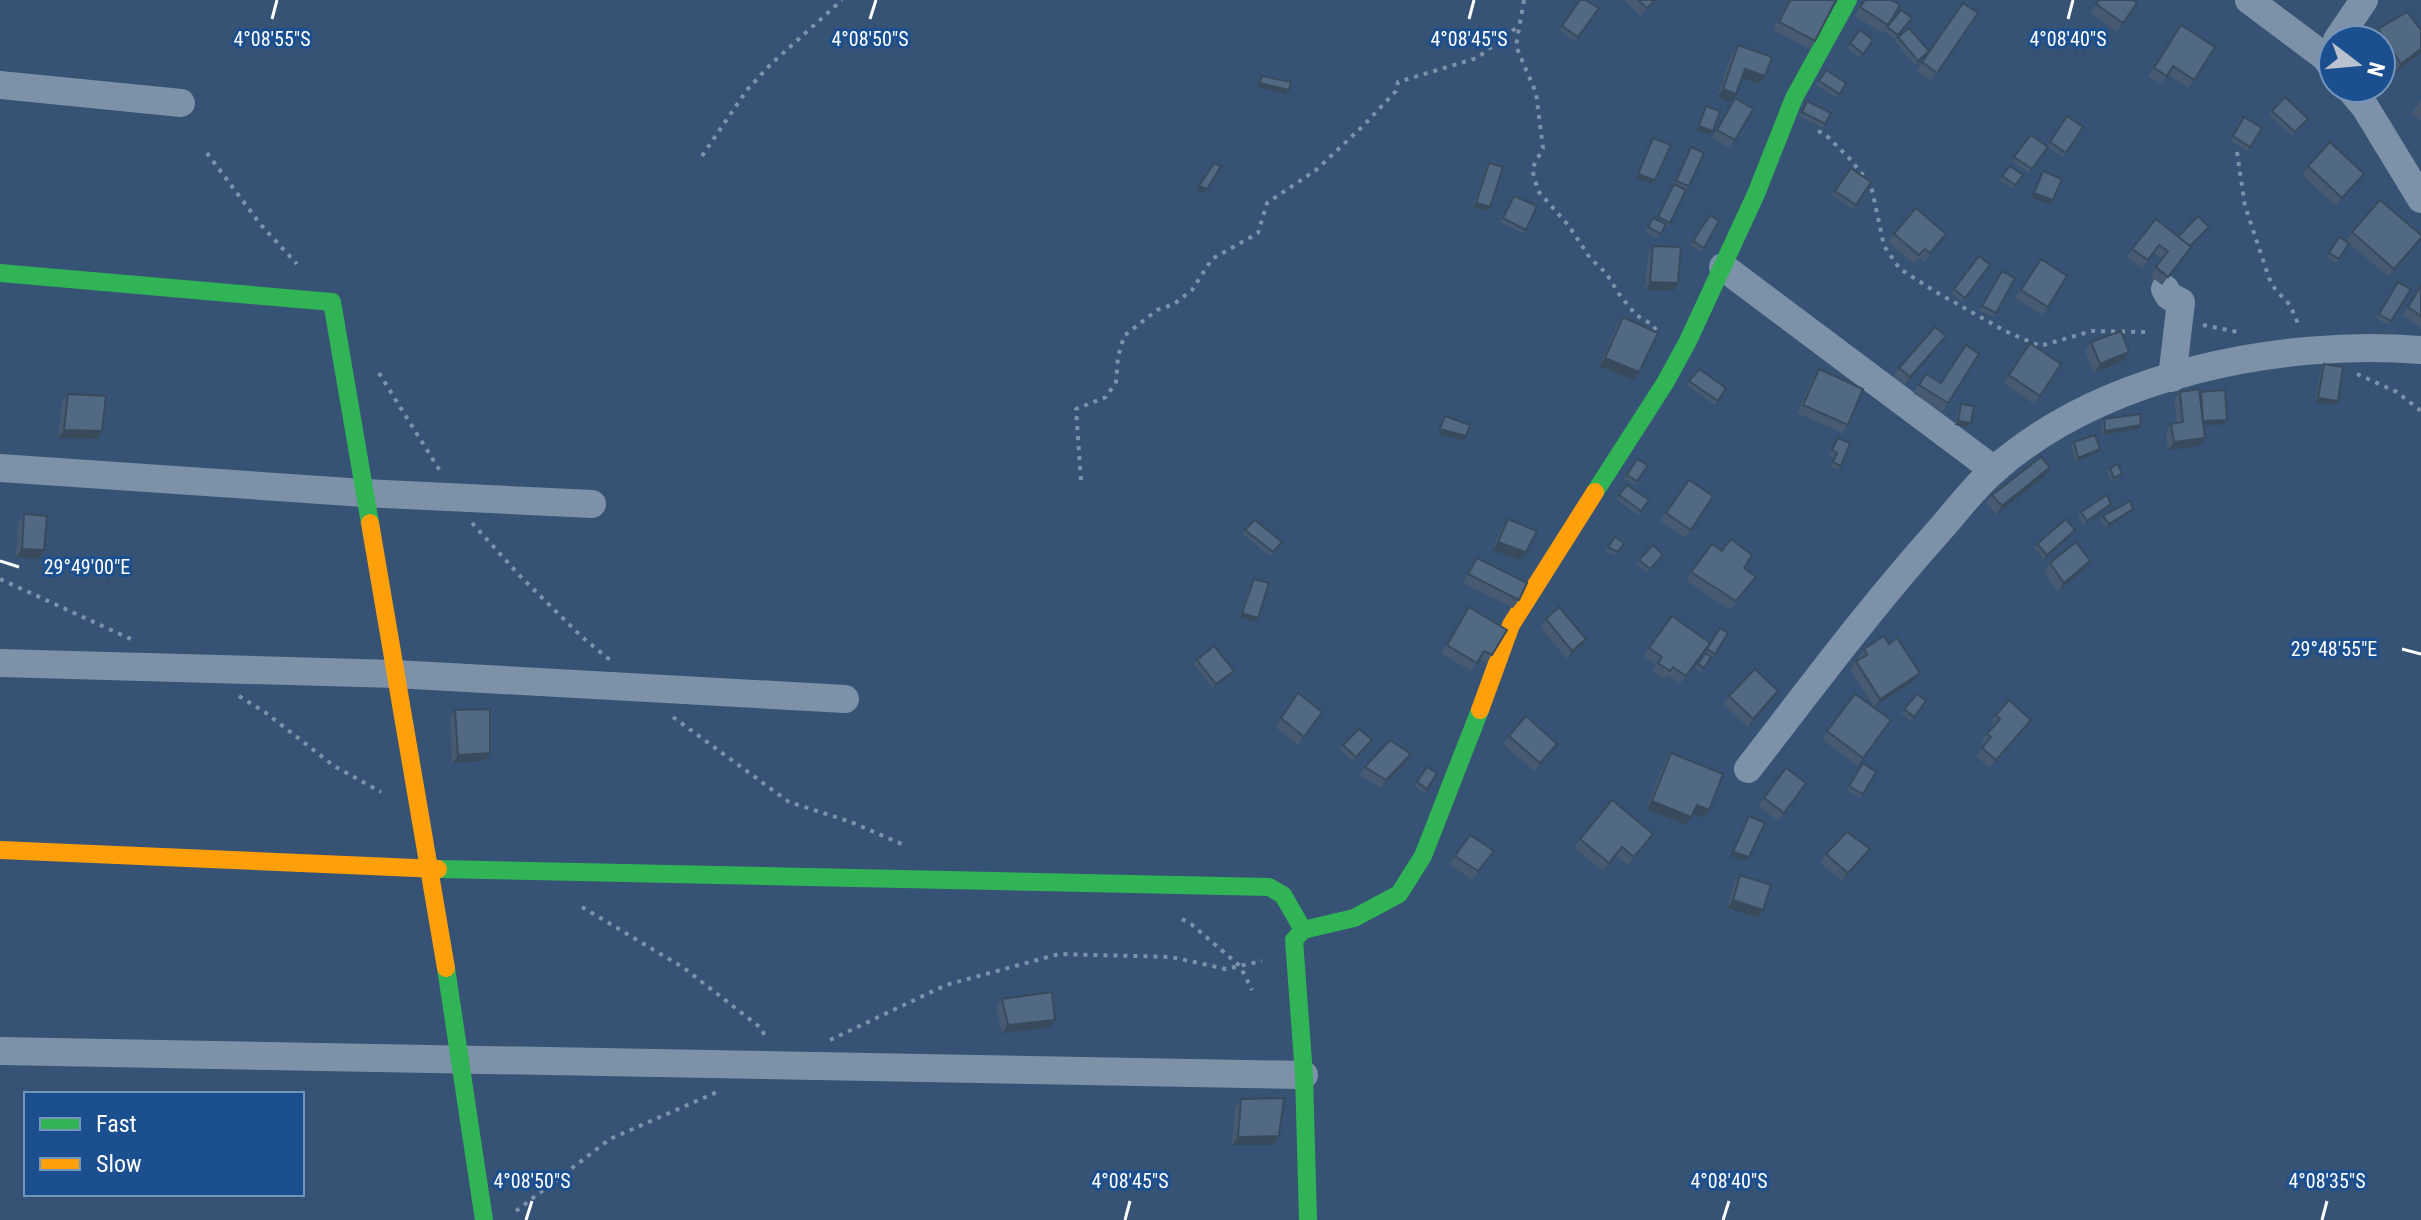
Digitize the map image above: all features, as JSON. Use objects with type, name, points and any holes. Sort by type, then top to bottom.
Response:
[{"type":"street","points":[[1308,1220],[1304,1075],[1294,940],[1303,930],[1354,918],[1399,894],[1423,856],[1450,792],[1511,625],[1665,383],[1723,267],[1787,115],[1848,0]]},
{"type":"street","points":[[2249,0],[2317,43]]},
{"type":"street","points":[[2350,24],[2364,0]]},
{"type":"street","points":[[0,85],[181,103]]},
{"type":"street","points":[[2362,104],[2421,199]]},
{"type":"street","points":[[1723,267],[1994,470]]},
{"type":"street","points":[[0,273],[332,302],[461,1058],[484,1220]]},
{"type":"street","points":[[2165,289],[2169,296],[2181,302],[2172,378]]},
{"type":"street","points":[[1748,769],[1900,575],[1994,470],[2061,422],[2142,386],[2229,363],[2318,349],[2421,350]]},
{"type":"street","points":[[0,468],[364,493],[592,504]]},
{"type":"street","points":[[0,663],[395,674],[845,699]]},
{"type":"street","points":[[0,850],[428,869],[1269,887],[1283,895],[1303,930]]},
{"type":"street","points":[[0,1051],[1304,1075]]},
{"type":"path","points":[[702,156],[747,90],[842,0]]},
{"type":"path","points":[[1524,0],[1516,46],[1536,93],[1543,148],[1532,169],[1538,191],[1569,226],[1590,258],[1606,273],[1636,315],[1653,325],[1658,334]]},
{"type":"path","points":[[1081,480],[1076,409],[1106,397],[1116,382],[1124,336],[1157,310],[1174,304],[1192,290],[1212,259],[1258,233],[1267,203],[1316,170],[1396,91],[1398,82],[1477,58],[1520,25]]},
{"type":"path","points":[[1787,115],[1826,135],[1871,185],[1884,246],[1900,269],[2005,331],[2040,346],[2092,331],[2156,332],[2181,320],[2240,332]]},
{"type":"path","points":[[2237,152],[2245,206],[2263,263],[2275,289],[2290,305],[2318,349],[2362,378],[2397,392],[2421,411]]},
{"type":"path","points":[[207,153],[261,225],[301,269]]},
{"type":"path","points":[[371,362],[474,527],[582,637],[614,662]]},
{"type":"path","points":[[646,688],[678,723],[789,802],[851,822],[906,845]]},
{"type":"path","points":[[1179,918],[1191,924],[1240,966],[1252,990]]},
{"type":"building","points":[[1580,0],[1599,8],[1578,37],[1562,26]]},
{"type":"building","points":[[1638,0],[1655,0],[1647,8]]},
{"type":"building","points":[[1790,0],[1836,0],[1815,41],[1779,22]]},
{"type":"building","points":[[1865,0],[1891,0],[1900,5],[1888,25],[1860,7]]},
{"type":"building","points":[[2099,0],[2133,0],[2137,3],[2123,23],[2096,4]]},
{"type":"building","points":[[1963,3],[1978,13],[1937,73],[1922,62]]},
{"type":"building","points":[[1901,10],[1912,18],[1898,35],[1887,27]]},
{"type":"building","points":[[2407,12],[2421,30],[2421,49],[2401,64],[2397,58],[2397,24],[2387,24]]},
{"type":"building","points":[[2181,25],[2215,47],[2194,80],[2173,66],[2167,76],[2154,68]]},
{"type":"building","points":[[1909,28],[1929,51],[1918,61],[1898,37]]},
{"type":"building","points":[[1860,30],[1873,40],[1863,54],[1850,43]]},
{"type":"building","points":[[1738,45],[1772,57],[1765,76],[1745,69],[1736,94],[1723,89]]},
{"type":"building","points":[[1826,70],[1846,83],[1840,94],[1819,81]]},
{"type":"building","points":[[1262,76],[1291,82],[1289,90],[1260,83]]},
{"type":"building","points":[[2285,97],[2308,119],[2295,132],[2272,111]]},
{"type":"building","points":[[1735,98],[1753,109],[1735,140],[1717,130]]},
{"type":"building","points":[[1807,101],[1831,113],[1825,124],[1802,112]]},
{"type":"building","points":[[1706,106],[1720,111],[1713,131],[1699,126]]},
{"type":"building","points":[[2067,116],[2083,127],[2066,153],[2050,142]]},
{"type":"building","points":[[2244,117],[2262,128],[2250,147],[2233,136]]},
{"type":"building","points":[[2031,135],[2048,147],[2032,169],[2014,157]]},
{"type":"building","points":[[1653,138],[1671,145],[1655,180],[1638,174]]},
{"type":"building","points":[[2330,142],[2364,174],[2342,198],[2308,166]]},
{"type":"building","points":[[1691,147],[1704,153],[1689,186],[1676,181]]},
{"type":"building","points":[[1214,163],[1221,166],[1207,189],[1199,186]]},
{"type":"building","points":[[1489,163],[1503,167],[1490,207],[1476,203]]},
{"type":"building","points":[[2010,166],[2023,175],[2015,185],[2002,176]]},
{"type":"building","points":[[1851,168],[1871,182],[1856,205],[1835,191]]},
{"type":"building","points":[[2043,171],[2062,179],[2053,200],[2034,193]]},
{"type":"building","points":[[1674,184],[1686,190],[1670,223],[1658,217]]},
{"type":"building","points":[[1514,196],[1537,206],[1526,230],[1503,218]]},
{"type":"building","points":[[2380,200],[2421,235],[2394,269],[2352,232]]},
{"type":"building","points":[[1916,208],[1946,234],[1930,253],[1925,249],[1919,255],[1894,234]]},
{"type":"building","points":[[1710,215],[1719,221],[1704,248],[1693,241]]},
{"type":"building","points":[[2198,216],[2209,227],[2190,246],[2178,237]]},
{"type":"building","points":[[1653,218],[1666,224],[1661,234],[1648,227]]},
{"type":"building","points":[[2156,219],[2191,247],[2168,277],[2156,267],[2168,251],[2159,245],[2148,260],[2132,249]]},
{"type":"building","points":[[2339,237],[2349,243],[2339,259],[2329,253]]},
{"type":"building","points":[[1653,246],[1681,247],[1678,283],[1650,282]]},
{"type":"building","points":[[1979,256],[1990,265],[1965,298],[1954,289]]},
{"type":"building","points":[[2041,259],[2067,276],[2048,307],[2021,290]]},
{"type":"building","points":[[2002,271],[2015,278],[1996,313],[1982,306]]},
{"type":"building","points":[[2398,282],[2411,289],[2391,321],[2379,314]]},
{"type":"building","points":[[2421,286],[2421,316],[2408,307]]},
{"type":"building","points":[[1623,317],[1658,333],[1639,372],[1605,358]]},
{"type":"building","points":[[1935,327],[1946,336],[1910,377],[1899,368]]},
{"type":"building","points":[[2121,331],[2129,352],[2100,364],[2091,342]]},
{"type":"building","points":[[2030,343],[2061,364],[2040,396],[2009,375]]},
{"type":"building","points":[[1966,345],[1979,354],[1948,403],[1919,385],[1926,374],[1941,383]]},
{"type":"building","points":[[2324,364],[2343,367],[2338,401],[2318,398]]},
{"type":"building","points":[[1699,369],[1726,388],[1718,401],[1689,381]]},
{"type":"building","points":[[1819,369],[1863,389],[1848,425],[1803,405]]},
{"type":"building","points":[[2199,389],[2205,438],[2174,442],[2171,424],[2183,422],[2180,392]]},
{"type":"building","points":[[2225,390],[2227,420],[2203,421],[2201,392]]},
{"type":"building","points":[[68,394],[106,396],[102,431],[64,430]]},
{"type":"building","points":[[1961,404],[1974,406],[1971,423],[1958,421]]},
{"type":"building","points":[[2140,414],[2141,425],[2105,431],[2104,419]]},
{"type":"building","points":[[1445,416],[1470,425],[1466,436],[1440,429]]},
{"type":"building","points":[[2095,435],[2100,449],[2078,458],[2074,442]]},
{"type":"building","points":[[1838,438],[1850,443],[1841,466],[1833,462],[1837,453],[1832,450]]},
{"type":"building","points":[[2041,457],[2050,467],[2002,506],[1992,495]]},
{"type":"building","points":[[1637,459],[1648,465],[1637,481],[1627,475]]},
{"type":"building","points":[[2118,464],[2122,474],[2114,478],[2110,468]]},
{"type":"building","points":[[1689,480],[1713,496],[1691,530],[1666,513]]},
{"type":"building","points":[[1627,485],[1649,500],[1641,511],[1619,495]]},
{"type":"building","points":[[2107,495],[2111,504],[2087,521],[2081,512]]},
{"type":"building","points":[[2130,501],[2133,509],[2109,524],[2103,516]]},
{"type":"building","points":[[24,514],[47,516],[44,550],[22,549]]},
{"type":"building","points":[[1508,519],[1537,531],[1526,552],[1498,542]]},
{"type":"building","points":[[2066,519],[2075,530],[2047,555],[2037,544]]},
{"type":"building","points":[[1255,520],[1282,542],[1273,552],[1245,530]]},
{"type":"building","points":[[1615,537],[1624,543],[1618,552],[1608,547]]},
{"type":"building","points":[[1731,539],[1752,555],[1744,568],[1756,577],[1736,601],[1691,572],[1712,544],[1722,551]]},
{"type":"building","points":[[2076,542],[2090,561],[2064,583],[2050,563]]},
{"type":"building","points":[[1653,545],[1663,555],[1650,569],[1639,560]]},
{"type":"building","points":[[1477,558],[1527,583],[1519,600],[1468,574]]},
{"type":"building","points":[[1254,579],[1269,583],[1258,618],[1242,613]]},
{"type":"building","points":[[1469,607],[1507,630],[1492,655],[1484,651],[1477,663],[1447,645]]},
{"type":"building","points":[[1559,607],[1586,639],[1572,651],[1546,619]]},
{"type":"building","points":[[1672,616],[1710,643],[1686,676],[1673,667],[1670,671],[1658,663],[1662,657],[1649,648]]},
{"type":"building","points":[[1720,628],[1728,633],[1715,654],[1707,649]]},
{"type":"building","points":[[1884,636],[1889,644],[1897,638],[1920,673],[1880,699],[1856,661],[1867,655],[1864,649]]},
{"type":"building","points":[[1214,646],[1234,671],[1216,684],[1197,660]]},
{"type":"building","points":[[1705,653],[1711,657],[1704,668],[1698,664]]},
{"type":"building","points":[[1755,669],[1778,691],[1753,719],[1729,696]]},
{"type":"building","points":[[1298,693],[1322,712],[1304,737],[1281,718]]},
{"type":"building","points":[[1855,694],[1891,720],[1863,758],[1827,731]]},
{"type":"building","points":[[1917,694],[1926,701],[1914,717],[1904,709]]},
{"type":"building","points":[[2009,700],[2031,720],[1996,760],[1982,748],[1991,737],[1987,734],[2000,719],[1996,715]]},
{"type":"building","points":[[490,709],[490,753],[458,755],[455,710]]},
{"type":"building","points":[[1526,716],[1557,744],[1540,763],[1509,736]]},
{"type":"building","points":[[1359,729],[1372,740],[1356,757],[1343,745]]},
{"type":"building","points":[[1390,740],[1411,754],[1386,780],[1365,767]]},
{"type":"building","points":[[1671,753],[1723,774],[1709,810],[1697,805],[1691,817],[1652,801]]},
{"type":"building","points":[[1863,763],[1876,772],[1863,794],[1849,786]]},
{"type":"building","points":[[1427,767],[1437,773],[1427,789],[1417,782]]},
{"type":"building","points":[[1786,768],[1806,783],[1784,813],[1764,798]]},
{"type":"building","points":[[1612,800],[1653,834],[1634,857],[1622,847],[1609,863],[1580,839]]},
{"type":"building","points":[[1749,816],[1765,823],[1749,857],[1733,852]]},
{"type":"building","points":[[1847,832],[1870,849],[1848,873],[1826,854]]},
{"type":"building","points":[[1470,835],[1494,851],[1478,871],[1455,856]]},
{"type":"building","points":[[1740,875],[1771,885],[1763,910],[1733,900]]},
{"type":"building","points":[[1052,992],[1055,1020],[1008,1025],[1002,999]]},
{"type":"building","points":[[1284,1098],[1279,1136],[1238,1137],[1241,1099]]},
{"type":"traffic: fast","points":[[1595,492],[1665,383],[1688,341],[1756,194],[1794,98],[1848,0]]},
{"type":"traffic: fast","points":[[0,273],[332,302],[370,523]]},
{"type":"traffic: fast","points":[[1308,1220],[1304,1075],[1294,940],[1303,930],[1354,918],[1399,894],[1423,856],[1480,710]]},
{"type":"traffic: fast","points":[[438,869],[1269,887],[1283,895],[1303,930]]},
{"type":"traffic: fast","points":[[446,968],[484,1220]]},
{"type":"traffic: slow","points":[[1480,710],[1511,625],[1595,492]]},
{"type":"traffic: slow","points":[[370,523],[446,968]]},
{"type":"traffic: slow","points":[[0,850],[438,869]]}]
